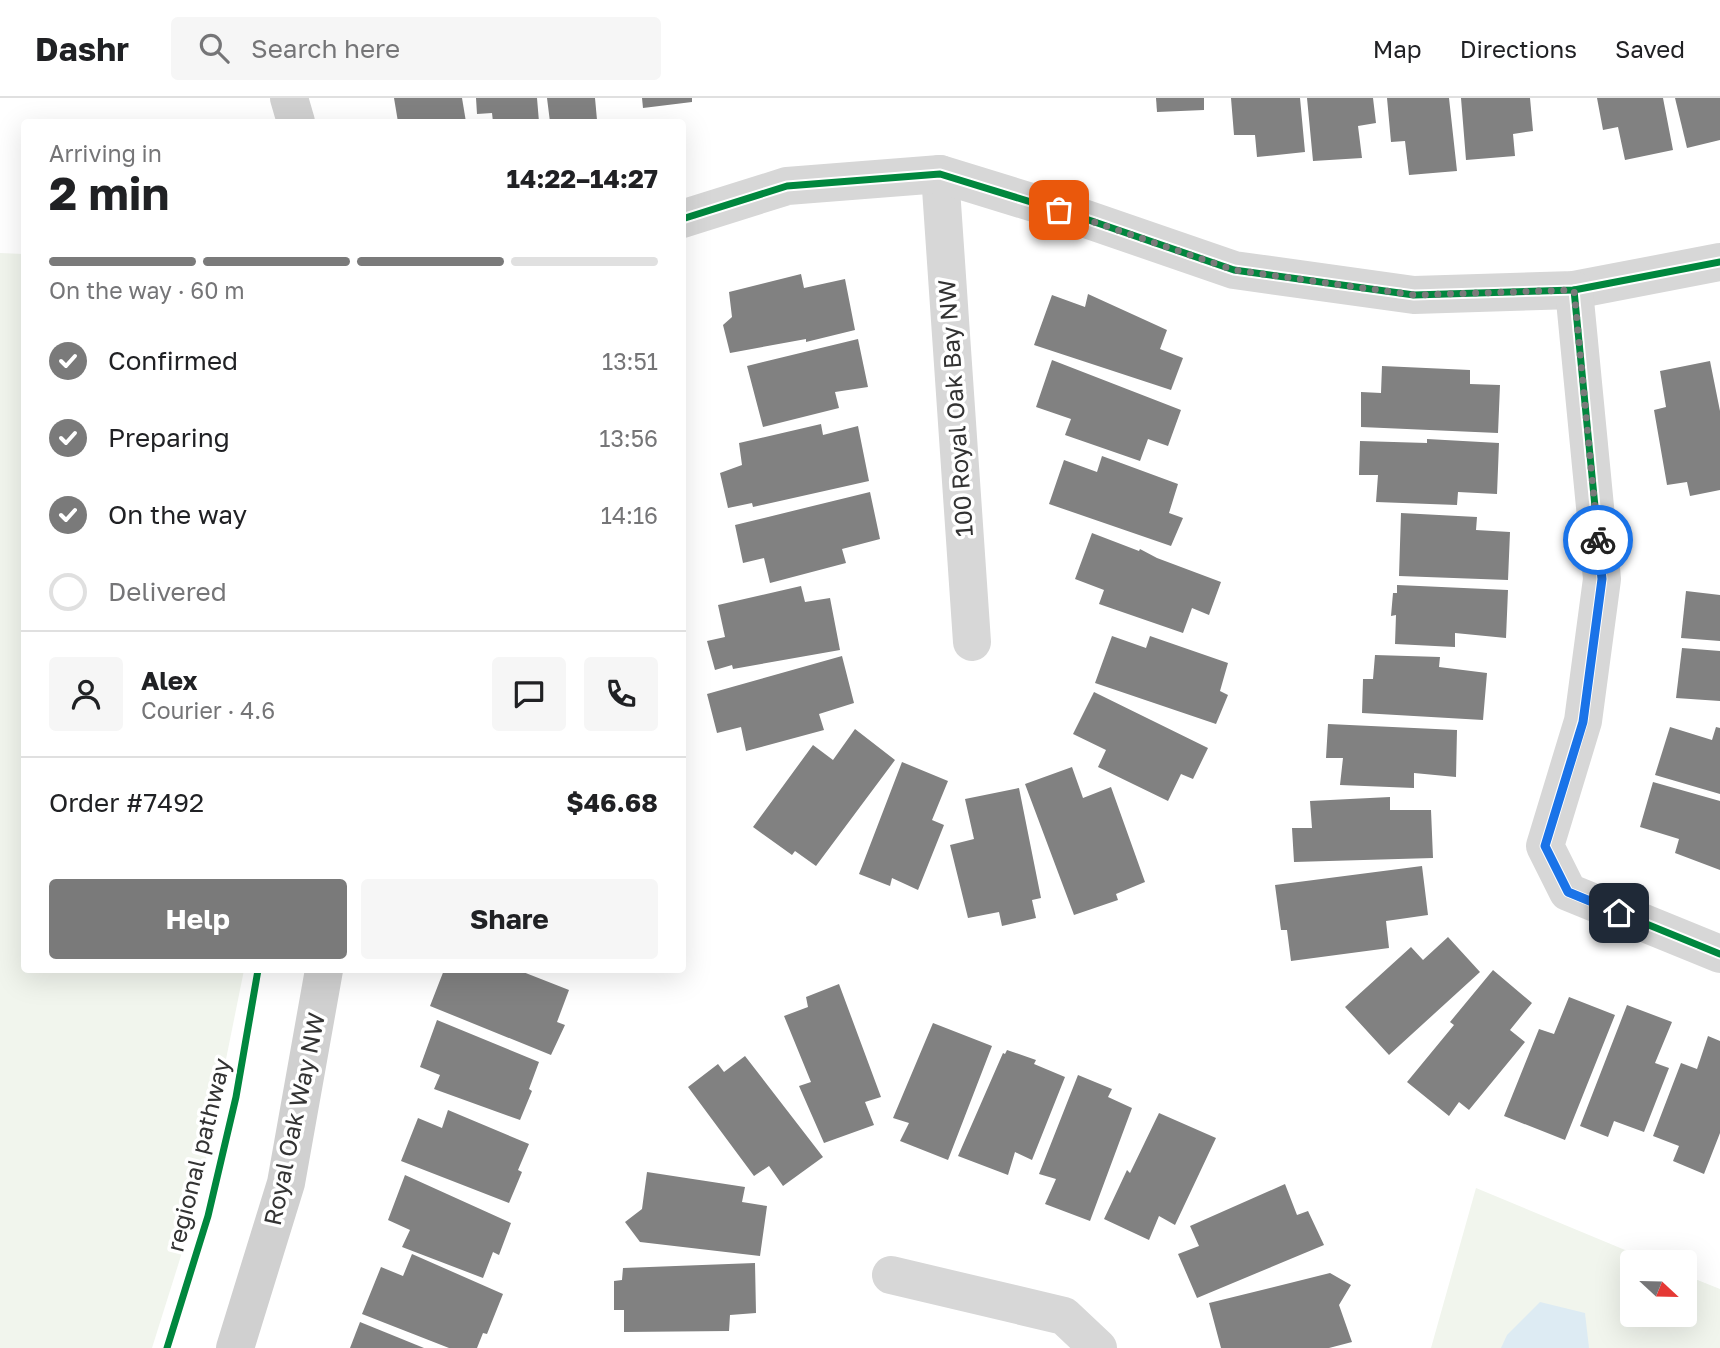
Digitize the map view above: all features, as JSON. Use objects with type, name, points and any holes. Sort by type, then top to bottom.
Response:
[{"type":"street","points":[[289,98],[295,119]]},
{"type":"street","points":[[686,218],[787,186],[940,174],[1083,218],[1234,270],[1414,295],[1574,290],[1720,262]]},
{"type":"street","name":"100 Royal Oak Bay NW","points":[[940,174],[972,642]]},
{"type":"street","points":[[1574,290],[1602,579],[1583,722],[1545,846],[1568,892],[1720,954]]},
{"type":"street","name":"Royal Oak Way NW","points":[[235,1348],[286,1183],[323,973]]},
{"type":"street","points":[[891,1275],[1064,1316],[1098,1348]]},
{"type":"shaded area","points":[[0,253],[21,254],[21,973],[243,973],[196,1208],[152,1348],[0,1348]]},
{"type":"shaded area","points":[[1476,1188],[1625,1250],[1620,1250],[1620,1327],[1697,1327],[1698,1280],[1720,1289],[1720,1348],[1431,1348]]},
{"type":"shaded area","points":[[1540,1302],[1585,1313],[1589,1348],[1501,1348],[1507,1335]]},
{"type":"building","points":[[394,98],[462,98],[466,119],[398,119]]},
{"type":"building","points":[[476,98],[537,98],[539,119],[493,119],[492,113],[477,114]]},
{"type":"building","points":[[547,98],[595,98],[597,119],[550,119]]},
{"type":"building","points":[[642,98],[692,98],[692,102],[643,108]]},
{"type":"building","points":[[1156,98],[1204,98],[1204,110],[1157,112]]},
{"type":"building","points":[[1231,98],[1300,98],[1305,152],[1257,157],[1255,135],[1234,135]]},
{"type":"building","points":[[1307,98],[1373,98],[1376,123],[1358,126],[1362,158],[1313,161]]},
{"type":"building","points":[[1387,98],[1449,98],[1457,171],[1409,175],[1405,141],[1391,142]]},
{"type":"building","points":[[1461,98],[1530,98],[1533,131],[1513,134],[1515,156],[1466,160]]},
{"type":"building","points":[[1597,98],[1663,98],[1673,150],[1625,160],[1618,127],[1603,130]]},
{"type":"building","points":[[1675,98],[1720,98],[1720,140],[1687,148]]},
{"type":"building","points":[[801,274],[804,288],[845,279],[855,330],[806,342],[806,339],[730,353],[723,325],[732,317],[729,292]]},
{"type":"building","points":[[1088,294],[1167,330],[1160,349],[1183,358],[1171,390],[1034,345],[1052,295],[1085,307]]},
{"type":"building","points":[[858,339],[868,387],[835,392],[839,408],[763,427],[747,366]]},
{"type":"building","points":[[1052,360],[1181,410],[1168,446],[1148,439],[1140,461],[1065,435],[1071,419],[1036,407]]},
{"type":"building","points":[[1710,361],[1720,411],[1720,490],[1690,496],[1687,482],[1667,485],[1654,410],[1666,407],[1660,371]]},
{"type":"building","points":[[1382,366],[1470,370],[1470,384],[1500,385],[1498,433],[1361,427],[1361,392],[1381,393]]},
{"type":"building","points":[[821,424],[823,435],[858,426],[869,481],[753,507],[752,503],[728,508],[720,473],[742,465],[739,443]]},
{"type":"building","points":[[1427,439],[1499,443],[1497,494],[1458,492],[1457,505],[1376,502],[1378,475],[1359,475],[1360,441],[1427,443]]},
{"type":"building","points":[[1102,456],[1178,484],[1169,513],[1183,518],[1171,546],[1049,504],[1064,460],[1097,472]]},
{"type":"building","points":[[870,492],[880,539],[842,549],[846,563],[770,583],[764,558],[743,563],[735,525]]},
{"type":"building","points":[[1401,513],[1477,517],[1476,530],[1510,532],[1508,580],[1399,576]]},
{"type":"building","points":[[1092,533],[1221,582],[1209,615],[1192,608],[1183,633],[1099,604],[1104,590],[1075,579]]},
{"type":"building","points":[[1397,585],[1508,590],[1506,638],[1455,633],[1455,647],[1395,644],[1396,615],[1391,616],[1393,593],[1397,593]]},
{"type":"building","points":[[801,586],[805,602],[830,598],[840,650],[733,669],[732,665],[715,670],[707,641],[725,637],[718,605]]},
{"type":"building","points":[[1686,591],[1720,595],[1720,641],[1681,638]]},
{"type":"building","points":[[1112,636],[1146,648],[1150,636],[1228,663],[1220,691],[1228,695],[1216,724],[1095,683]]},
{"type":"building","points":[[1682,648],[1720,651],[1720,701],[1676,698]]},
{"type":"building","points":[[1375,655],[1440,657],[1439,667],[1487,673],[1483,720],[1362,713],[1363,679],[1373,679]]},
{"type":"building","points":[[842,656],[854,703],[819,714],[824,730],[746,751],[741,727],[717,733],[707,694]]},
{"type":"building","points":[[1094,692],[1208,748],[1193,779],[1181,774],[1168,801],[1098,767],[1106,750],[1073,734]]},
{"type":"building","points":[[1328,724],[1457,730],[1456,777],[1414,773],[1414,788],[1340,785],[1343,758],[1326,758]]},
{"type":"building","points":[[1670,727],[1712,740],[1716,727],[1720,728],[1720,794],[1655,775]]},
{"type":"building","points":[[855,729],[895,760],[816,866],[795,851],[792,855],[753,827],[813,745],[833,760]]},
{"type":"building","points":[[902,762],[948,781],[932,820],[944,825],[918,890],[892,878],[890,886],[859,874]]},
{"type":"building","points":[[1072,767],[1083,798],[1111,787],[1145,882],[1116,894],[1118,900],[1074,915],[1025,784]]},
{"type":"building","points":[[1653,782],[1720,801],[1720,870],[1675,853],[1679,839],[1640,827]]},
{"type":"building","points":[[1019,788],[1041,898],[1032,900],[1036,918],[1002,926],[999,912],[968,918],[950,845],[974,839],[965,799]]},
{"type":"building","points":[[1390,797],[1390,810],[1431,810],[1433,858],[1294,862],[1292,828],[1312,828],[1310,801]]},
{"type":"building","points":[[1422,866],[1428,915],[1386,921],[1389,948],[1291,961],[1287,930],[1281,930],[1275,885]]},
{"type":"building","points":[[1448,937],[1480,972],[1389,1055],[1345,1007],[1411,947],[1423,960]]},
{"type":"building","points":[[1493,970],[1532,1003],[1510,1030],[1525,1042],[1469,1110],[1459,1102],[1449,1116],[1407,1082],[1454,1025],[1450,1022]]},
{"type":"building","points":[[443,973],[526,973],[569,990],[557,1022],[565,1025],[551,1055],[430,1006]]},
{"type":"building","points":[[839,984],[881,1097],[865,1102],[874,1125],[824,1143],[799,1086],[811,1082],[784,1016],[808,1007],[806,997]]},
{"type":"building","points":[[1569,997],[1615,1015],[1565,1140],[1504,1116],[1539,1029],[1554,1034]]},
{"type":"building","points":[[1627,1005],[1672,1022],[1655,1063],[1669,1068],[1644,1132],[1614,1121],[1608,1137],[1580,1126]]},
{"type":"building","points":[[437,1020],[539,1062],[529,1089],[532,1091],[520,1120],[434,1089],[440,1075],[420,1067]]},
{"type":"building","points":[[933,1023],[992,1046],[948,1160],[900,1141],[909,1123],[893,1118]]},
{"type":"building","points":[[1708,1036],[1720,1041],[1720,1133],[1704,1174],[1673,1161],[1679,1146],[1653,1136],[1681,1063],[1697,1069]]},
{"type":"building","points":[[1007,1050],[1036,1060],[1034,1064],[1065,1077],[1032,1160],[1015,1152],[1008,1175],[958,1156],[1003,1053]]},
{"type":"building","points":[[745,1056],[823,1157],[783,1186],[769,1166],[754,1176],[688,1087],[718,1064],[724,1072]]},
{"type":"building","points":[[1078,1075],[1112,1089],[1108,1097],[1132,1108],[1090,1221],[1045,1204],[1056,1179],[1039,1174]]},
{"type":"building","points":[[448,1110],[529,1144],[518,1170],[522,1172],[509,1203],[401,1161],[418,1118],[442,1128]]},
{"type":"building","points":[[1159,1113],[1216,1138],[1175,1225],[1159,1216],[1149,1240],[1104,1219],[1127,1170],[1130,1173]]},
{"type":"building","points":[[647,1172],[745,1187],[742,1202],[767,1206],[760,1256],[640,1242],[625,1222],[642,1209]]},
{"type":"building","points":[[405,1175],[511,1223],[499,1255],[493,1252],[483,1278],[402,1247],[410,1230],[388,1220]]},
{"type":"building","points":[[1285,1184],[1297,1215],[1308,1211],[1324,1245],[1197,1298],[1178,1254],[1199,1246],[1190,1226]]},
{"type":"building","points":[[412,1254],[503,1294],[487,1334],[483,1333],[477,1348],[449,1348],[362,1314],[381,1267],[403,1276]]},
{"type":"building","points":[[755,1263],[756,1313],[730,1315],[729,1331],[624,1332],[624,1310],[614,1310],[614,1281],[622,1280],[623,1268]]},
{"type":"building","points":[[1330,1273],[1351,1285],[1339,1305],[1352,1342],[1329,1348],[1221,1348],[1209,1303]]},
{"type":"building","points":[[360,1322],[424,1348],[350,1348]]},
{"type":"cycle path","points":[[686,218],[787,186],[940,174],[1083,218],[1234,270],[1414,295],[1574,290],[1720,262]]},
{"type":"cycle path","points":[[1574,290],[1602,579],[1583,721],[1545,846],[1568,892],[1720,954]]},
{"type":"cycle path","name":"regional pathway","points":[[167,1348],[208,1216],[236,1097],[257,973]]},
{"type":"way so far","points":[[1059,210],[1234,270],[1414,295],[1574,290],[1598,540]]},
{"type":"route","points":[[1598,540],[1602,579],[1583,722],[1545,846],[1568,892],[1619,913]]}]
